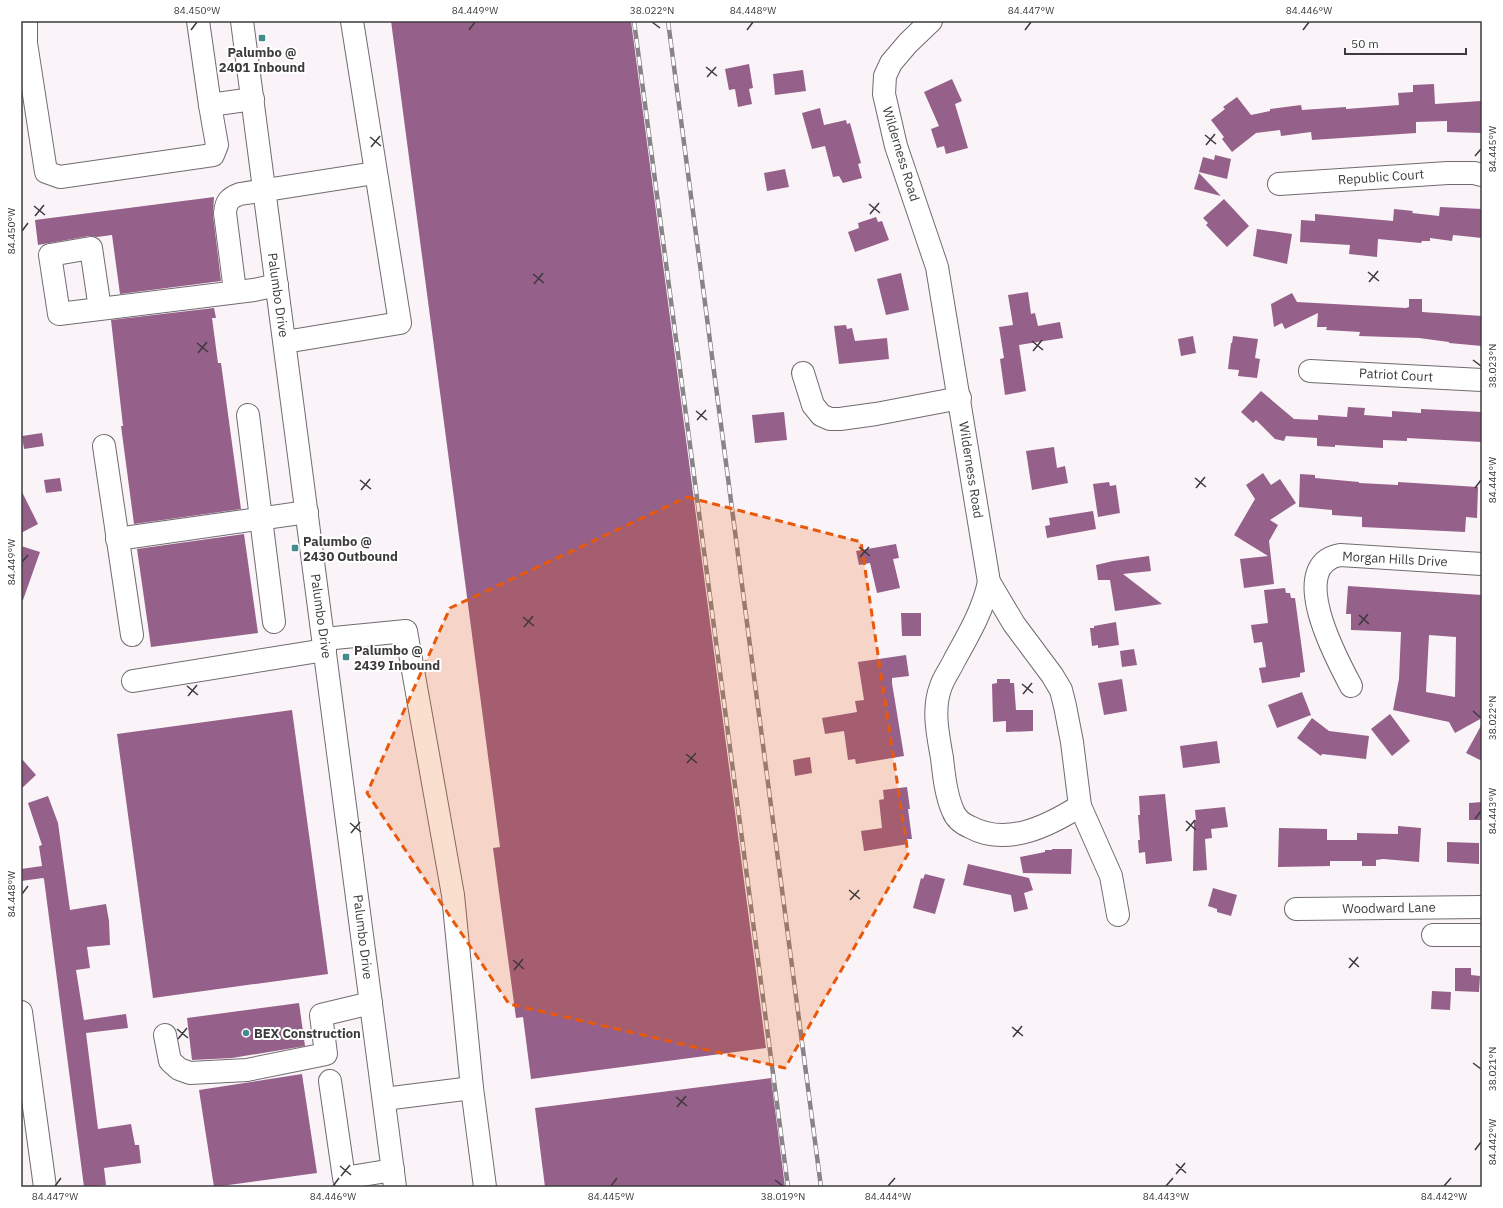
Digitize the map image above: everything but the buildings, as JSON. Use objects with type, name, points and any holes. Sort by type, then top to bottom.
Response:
[{"type":"street","points":[[26,21],[26,43],[46,172],[60,177],[213,155],[217,145],[198,21]]},
{"type":"street","name":"Palumbo Drive","points":[[242,21],[394,1178]]},
{"type":"street","points":[[285,342],[400,323],[352,21]]},
{"type":"street","name":"Wilderness Road","points":[[931,21],[908,43],[891,63],[885,76],[884,94],[896,146],[937,267],[960,398],[989,582],[1014,624],[1052,675],[1061,690],[1072,742],[1080,806],[1111,876],[1118,915]]},
{"type":"street","points":[[210,105],[253,99]]},
{"type":"street","points":[[235,291],[225,213],[226,204],[230,199],[240,194],[375,173]]},
{"type":"street","name":"Republic Court","points":[[1279,184],[1448,173],[1474,173],[1482,175]]},
{"type":"street","points":[[100,309],[277,285]]},
{"type":"street","name":"Patriot Court","points":[[1310,370],[1482,380]]},
{"type":"street","points":[[803,373],[813,405],[822,414],[830,419],[840,420],[960,398]]},
{"type":"street","points":[[248,415],[274,622]]},
{"type":"street","points":[[104,446],[132,635]]},
{"type":"street","points":[[117,539],[307,512]]},
{"type":"street","name":"Morgan Hills Drive","points":[[1351,686],[1327,639],[1315,589],[1315,578],[1320,565],[1332,556],[1340,555],[1482,564]]},
{"type":"street","points":[[989,582],[978,618],[941,686],[937,705],[936,722],[946,789],[953,812],[961,823],[976,830],[992,835],[1008,836],[1032,831],[1053,822],[1080,806]]},
{"type":"street","points":[[133,681],[325,644],[406,631],[453,894],[472,1088],[485,1187]]},
{"type":"street","name":"Woodward Lane","points":[[1296,909],[1482,907]]},
{"type":"street","points":[[1433,935],[1482,935]]},
{"type":"street","points":[[165,1035],[170,1062],[179,1069],[190,1073],[247,1070],[326,1054],[321,1014],[372,1003]]},
{"type":"street","points":[[21,1012],[45,1187]]},
{"type":"street","points":[[330,1081],[345,1182],[394,1178]]},
{"type":"street","points":[[384,1099],[472,1088]]},
{"type":"highlighted area","points":[[687,497],[861,542],[908,854],[785,1068],[509,1004],[367,793],[450,608]]},
{"type":"railway","points":[[634,21],[788,1187]]},
{"type":"railway","points":[[668,21],[821,1187]]},
{"type":"place","name":"Palumbo @ 2401 Inbound","points":[[262,38]]},
{"type":"place","name":"Palumbo @ 2430 Outbound","points":[[295,548]]},
{"type":"place","name":"Palumbo @ 2439 Inbound","points":[[346,657]]},
{"type":"place","name":"BEX Construction","points":[[246,1033]]}]
